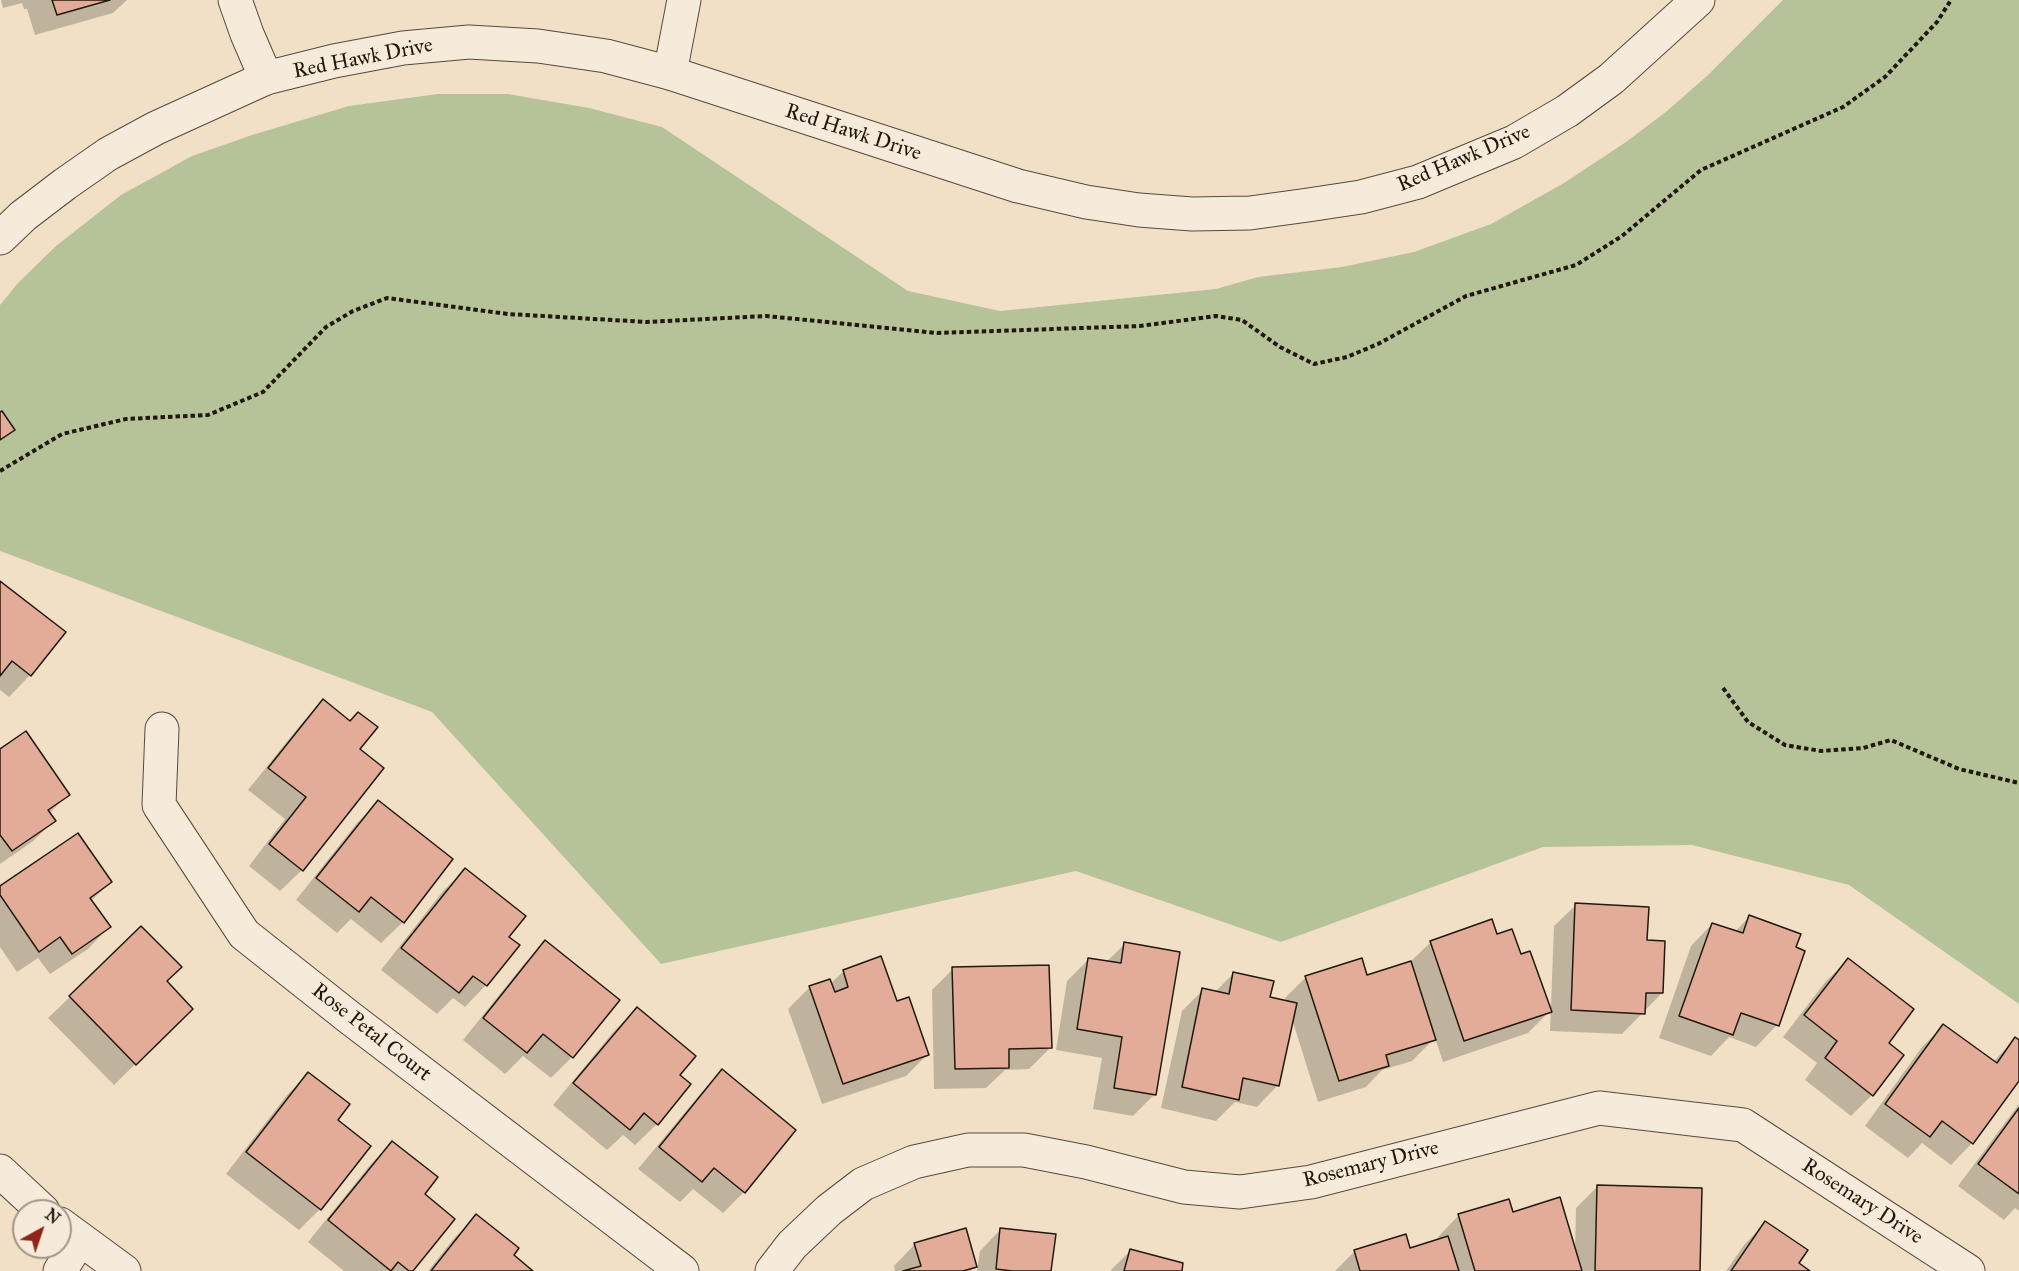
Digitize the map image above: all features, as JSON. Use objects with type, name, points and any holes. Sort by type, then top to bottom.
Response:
[{"type":"street","points":[[235,0],[266,78]]},
{"type":"street","points":[[670,73],[684,0]]},
{"type":"street","name":"Red Hawk Drive","points":[[0,238],[23,216],[64,184],[108,154],[156,128],[266,78],[334,61],[403,48],[469,42],[538,45],[606,56],[670,73],[1018,186],[1086,202],[1140,210],[1192,214],[1250,213],[1361,197],[1418,182],[1514,142],[1567,111],[1611,79],[1698,0]]},
{"type":"street","name":"Rose Petal Court","points":[[162,729],[159,805],[244,934],[682,1271]]},
{"type":"street","name":"Rosemary Drive","points":[[772,1271],[792,1245],[829,1210],[863,1184],[914,1162],[968,1150],[1024,1150],[1086,1162],[1184,1187],[1240,1192],[1311,1182],[1599,1108],[1743,1125],[1968,1271]]},
{"type":"street","points":[[0,1171],[30,1199]]},
{"type":"street","points":[[72,1232],[124,1271]]},
{"type":"path","points":[[0,471],[62,434],[126,419],[208,415],[263,392],[326,327],[353,311],[387,298],[520,315],[646,322],[766,316],[937,333],[1140,326],[1216,316],[1242,321],[1280,346],[1314,364],[1347,357],[1378,344],[1466,296],[1576,265],[1622,236],[1701,170],[1843,107],[1885,77],[1937,22],[1951,0]]},
{"type":"path","points":[[1723,688],[1748,722],[1785,745],[1821,751],[1863,748],[1891,740],[1959,769],[2019,783]]},
{"type":"green space","points":[[1783,0],[2019,0],[2019,1004],[1849,885],[1692,845],[1543,847],[1281,942],[1076,871],[661,964],[432,712],[0,551],[0,305],[18,283],[56,246],[121,195],[192,156],[252,135],[349,106],[438,94],[508,94],[589,108],[662,127],[908,291],[1000,311],[1216,289],[1258,277],[1342,267],[1414,252],[1491,224],[1564,183],[1626,142],[1667,111],[1708,75]]},
{"type":"building","points":[[52,0],[110,0],[57,15]]},
{"type":"building","points":[[2,411],[15,430],[0,440],[0,412]]},
{"type":"building","points":[[0,581],[66,632],[31,676],[12,661],[0,676]]},
{"type":"building","points":[[323,699],[350,721],[358,712],[378,727],[360,749],[384,768],[303,871],[269,844],[306,797],[268,768]]},
{"type":"building","points":[[26,731],[70,795],[48,810],[56,821],[12,851],[0,835],[0,749]]},
{"type":"building","points":[[378,800],[453,859],[404,923],[371,897],[359,912],[316,878]]},
{"type":"building","points":[[78,833],[112,882],[90,898],[111,927],[72,954],[60,937],[39,952],[0,895],[0,886]]},
{"type":"building","points":[[465,868],[526,916],[509,937],[520,945],[487,986],[473,976],[459,993],[401,948]]},
{"type":"building","points":[[1575,903],[1649,907],[1647,940],[1665,941],[1663,993],[1646,993],[1645,1014],[1571,1010]]},
{"type":"building","points":[[1749,915],[1801,934],[1796,947],[1805,951],[1779,1026],[1741,1013],[1733,1035],[1679,1016],[1712,923],[1743,933]]},
{"type":"building","points":[[1492,919],[1497,934],[1512,929],[1521,954],[1530,951],[1552,1012],[1464,1041],[1430,941]]},
{"type":"building","points":[[141,926],[182,967],[167,981],[193,1009],[136,1065],[69,996]]},
{"type":"building","points":[[545,940],[620,1000],[573,1058],[543,1034],[527,1053],[483,1018]]},
{"type":"building","points":[[1124,942],[1180,952],[1156,1095],[1114,1088],[1122,1037],[1077,1029],[1088,958],[1121,963]]},
{"type":"building","points":[[881,956],[897,1001],[909,997],[929,1055],[843,1084],[809,986],[830,979],[835,992],[848,987],[843,970]]},
{"type":"building","points":[[1362,958],[1367,975],[1411,961],[1436,1040],[1386,1055],[1389,1066],[1339,1081],[1305,976]]},
{"type":"building","points":[[1848,958],[1914,1009],[1889,1043],[1904,1055],[1873,1096],[1825,1058],[1837,1041],[1804,1015]]},
{"type":"building","points":[[1049,965],[1052,1048],[1009,1049],[1009,1068],[955,1069],[952,967]]},
{"type":"building","points":[[1233,972],[1274,981],[1270,997],[1297,1003],[1279,1086],[1243,1078],[1239,1100],[1182,1087],[1202,988],[1229,994]]},
{"type":"building","points":[[637,1007],[696,1056],[680,1075],[691,1084],[658,1125],[644,1113],[630,1130],[573,1083]]},
{"type":"building","points":[[1943,1024],[1997,1063],[2015,1037],[2019,1040],[2019,1081],[1973,1144],[1942,1121],[1930,1137],[1885,1104]]},
{"type":"building","points":[[722,1069],[796,1130],[745,1193],[714,1168],[702,1182],[659,1147]]},
{"type":"building","points":[[308,1072],[350,1104],[338,1120],[371,1146],[321,1210],[246,1152]]},
{"type":"building","points":[[2019,1108],[2019,1194],[1978,1164]]},
{"type":"building","points":[[392,1141],[438,1177],[425,1194],[455,1219],[413,1271],[409,1271],[398,1262],[391,1271],[328,1220]]},
{"type":"building","points":[[1597,1185],[1702,1188],[1700,1271],[1595,1271]]},
{"type":"building","points":[[1560,1197],[1582,1271],[1475,1271],[1458,1214],[1509,1199],[1513,1212]]},
{"type":"building","points":[[476,1214],[519,1248],[514,1255],[533,1271],[431,1271]]},
{"type":"building","points":[[1765,1221],[1808,1250],[1799,1263],[1810,1271],[1731,1271]]},
{"type":"building","points":[[966,1228],[977,1267],[963,1271],[903,1271],[921,1266],[914,1243]]},
{"type":"building","points":[[1000,1228],[1056,1234],[1051,1271],[996,1269]]},
{"type":"building","points":[[1406,1234],[1410,1248],[1448,1236],[1459,1271],[1360,1271],[1354,1250]]},
{"type":"building","points":[[1130,1249],[1183,1263],[1182,1271],[1124,1271]]}]
